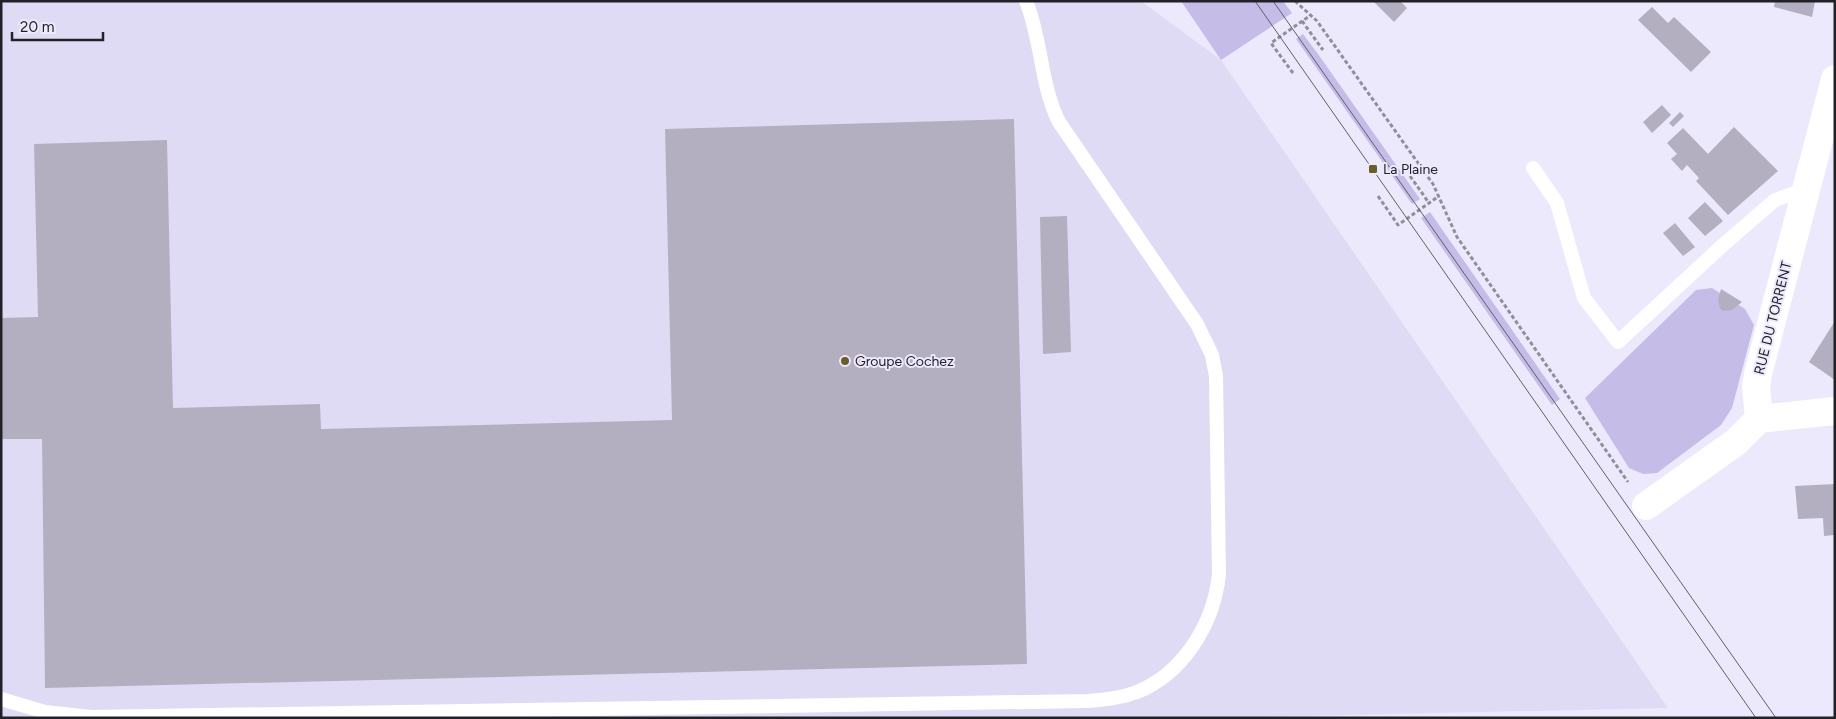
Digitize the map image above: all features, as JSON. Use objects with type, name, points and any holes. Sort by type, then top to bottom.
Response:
[{"type":"street","name":"RUE DU TORRENT","points":[[1759,419],[1756,387],[1758,374],[1835,79]]},
{"type":"street","points":[[1646,506],[1736,442],[1759,419],[1835,411]]},
{"type":"lane","points":[[1,699],[45,712],[76,716],[111,717],[1088,701],[1123,696],[1153,684],[1180,661],[1191,648],[1211,612],[1217,592],[1219,574],[1216,376],[1212,355],[1197,324],[1059,122],[1047,91],[1032,17],[1026,1]]},
{"type":"lane","points":[[1533,168],[1557,203],[1584,298],[1618,342],[1723,244],[1776,200],[1806,189]]},
{"type":"path","points":[[1295,1],[1317,21],[1433,184],[1449,225],[1646,506]]},
{"type":"path","points":[[1292,73],[1271,43],[1311,15]]},
{"type":"path","points":[[1302,21],[1323,50]]},
{"type":"path","points":[[1410,176],[1429,203]]},
{"type":"path","points":[[1378,196],[1398,225],[1439,196]]},
{"type":"shaded area","points":[[1,1],[1141,1],[1221,60],[1668,708],[1210,718],[1,718]]},
{"type":"shaded area","points":[[1181,1],[1283,1],[1292,13],[1221,60]]},
{"type":"shaded area","points":[[1303,34],[1420,199],[1412,204],[1296,39]]},
{"type":"shaded area","points":[[1430,212],[1560,399],[1552,405],[1421,218]]},
{"type":"shaded area","points":[[1712,288],[1745,309],[1754,325],[1732,408],[1721,425],[1657,473],[1643,474],[1629,468],[1585,398],[1696,290]]},
{"type":"building","points":[[1373,1],[1400,1],[1407,8],[1394,22]]},
{"type":"building","points":[[1775,1],[1815,1],[1812,17],[1774,7]]},
{"type":"building","points":[[1652,7],[1668,23],[1674,17],[1711,52],[1691,72],[1638,20]]},
{"type":"building","points":[[1662,105],[1671,115],[1652,133],[1643,122]]},
{"type":"building","points":[[1680,112],[1684,116],[1673,127],[1669,123]]},
{"type":"building","name":"Groupe Cochez","points":[[1014,119],[1027,664],[45,688],[42,439],[1,439],[1,318],[38,317],[34,144],[167,140],[173,408],[320,404],[321,429],[672,420],[665,129]]},
{"type":"building","points":[[1734,127],[1778,171],[1728,215],[1696,181],[1699,178],[1687,165],[1682,171],[1671,159],[1677,154],[1667,143],[1683,128],[1708,154]]},
{"type":"building","points":[[1705,202],[1723,221],[1705,236],[1688,218]]},
{"type":"building","points":[[1067,216],[1071,352],[1043,354],[1040,217]]},
{"type":"building","points":[[1675,223],[1695,247],[1683,256],[1663,233]]},
{"type":"building","points":[[1721,289],[1742,302],[1732,310],[1723,311],[1718,300]]},
{"type":"building","points":[[1835,321],[1835,380],[1809,362]]},
{"type":"building","points":[[1835,484],[1835,535],[1824,536],[1823,518],[1798,519],[1795,486]]},
{"type":"tram line","points":[[1255,1],[1756,718]]},
{"type":"tram line","points":[[1273,1],[1776,718]]},
{"type":"place","name":"La Plaine","points":[[1373,169]]},
{"type":"place","name":"Groupe Cochez","points":[[845,361]]}]
